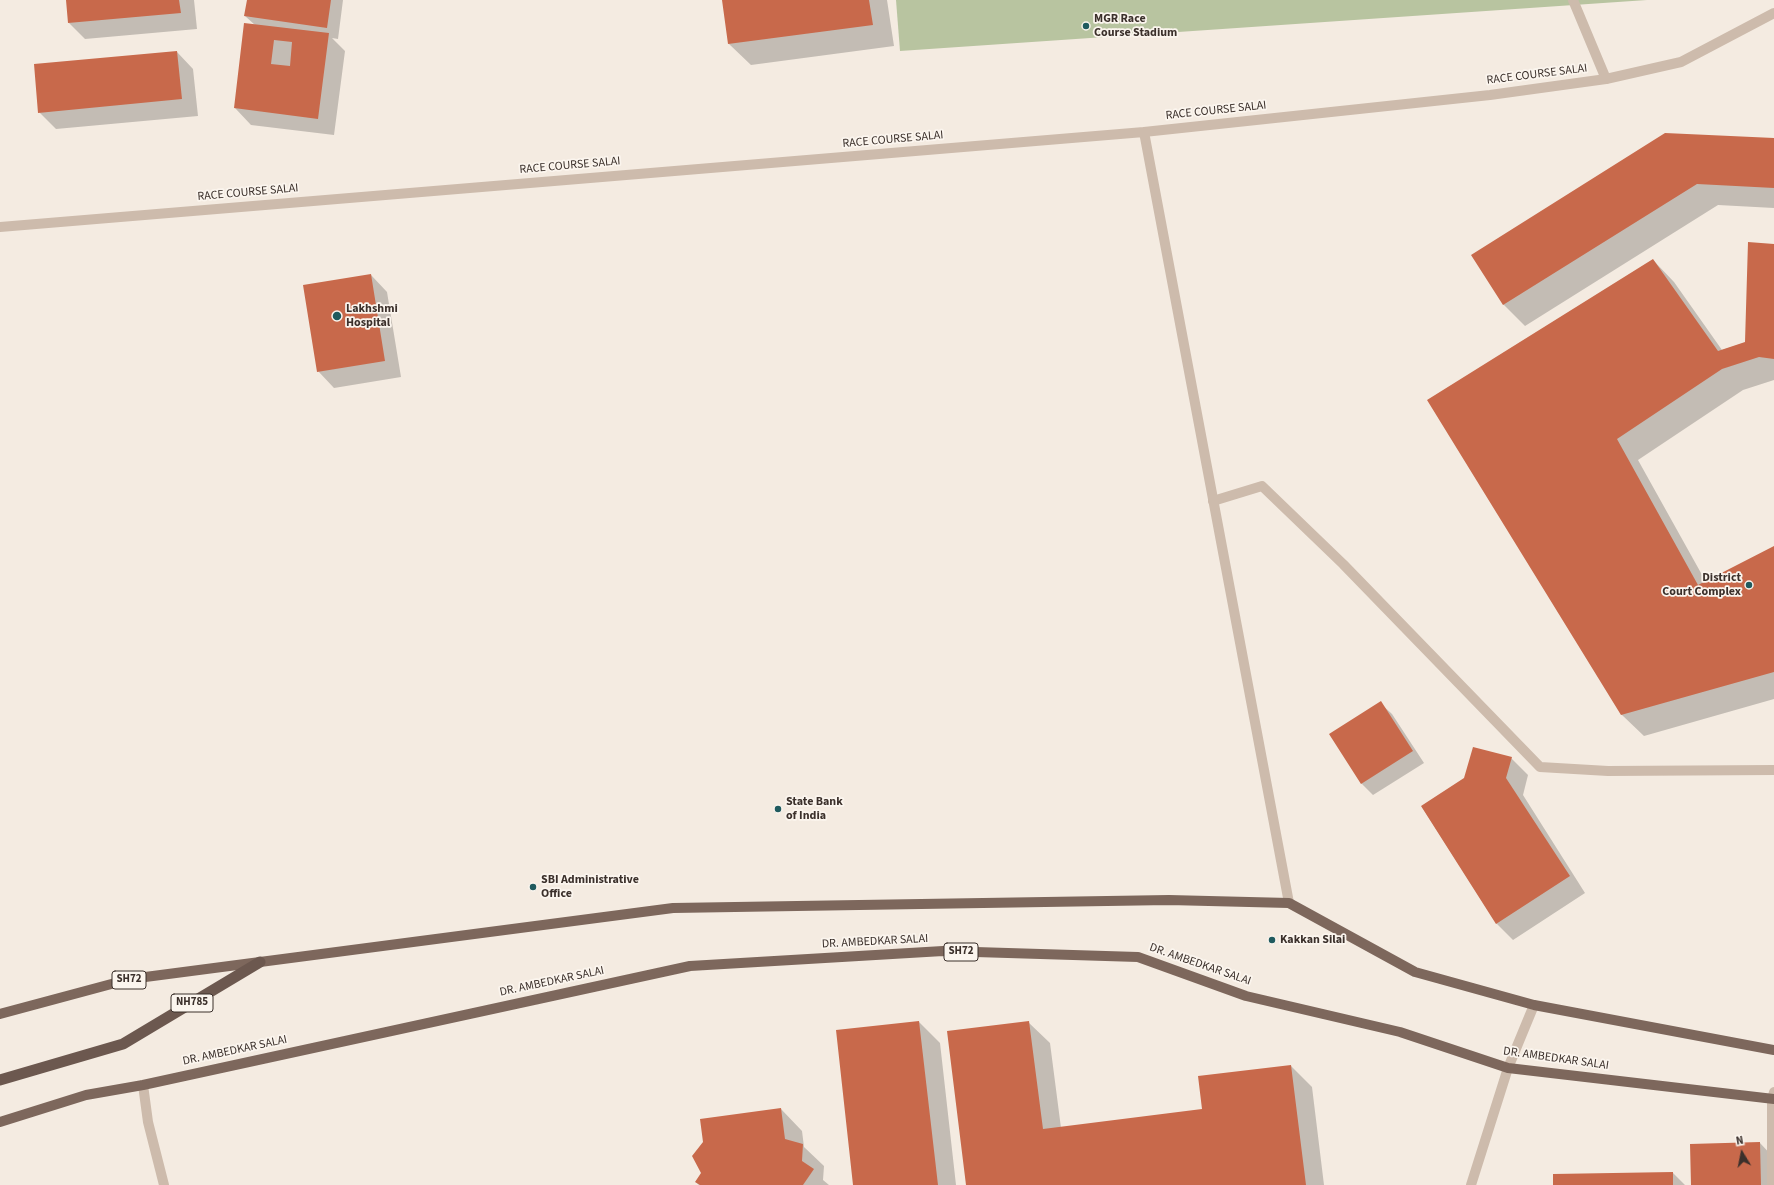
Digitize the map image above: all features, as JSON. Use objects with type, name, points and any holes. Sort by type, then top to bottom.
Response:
[{"type":"highway","name":"NH785","points":[[0,1080],[123,1044],[260,962]]},
{"type":"main road","name":"SH72","points":[[0,1014],[130,979],[673,908],[1169,900],[1289,902],[1415,972],[1534,1005],[1774,1050]]},
{"type":"main road","name":"DR. AMBEDKAR SALAI","points":[[0,1122],[86,1095],[142,1085],[690,966],[943,951],[1138,957],[1246,996],[1400,1032],[1508,1068],[1773,1096]]},
{"type":"street","points":[[1573,0],[1606,79]]},
{"type":"street","name":"RACE COURSE SALAI","points":[[0,227],[1144,132],[1490,95],[1606,79],[1681,62],[1774,13]]},
{"type":"street","points":[[1144,132],[1289,902]]},
{"type":"street","points":[[1213,501],[1262,486],[1344,564],[1540,767],[1608,770],[1774,770]]},
{"type":"street","points":[[1471,1185],[1508,1068],[1534,1005]]},
{"type":"street","points":[[142,1085],[148,1122],[164,1185]]},
{"type":"street","points":[[1772,1185],[1773,1096]]},
{"type":"green space","name":"MGR Race Course Stadium","points":[[896,0],[1647,0],[900,51]]},
{"type":"building","points":[[66,0],[179,0],[181,13],[68,23]]},
{"type":"building","points":[[247,0],[331,0],[327,28],[244,16]]},
{"type":"building","points":[[722,0],[869,0],[873,25],[728,44]]},
{"type":"building","points":[[244,23],[329,33],[318,119],[234,108]],"holes":[[[274,40],[292,42],[290,66],[271,64]]]},
{"type":"building","points":[[177,51],[182,99],[38,113],[34,64]]},
{"type":"building","points":[[1665,133],[1774,138],[1774,188],[1697,184],[1503,305],[1471,255]]},
{"type":"building","points":[[1748,242],[1774,244],[1774,359],[1759,357],[1722,369],[1617,439],[1698,585],[1774,546],[1774,672],[1621,715],[1427,400],[1653,259],[1718,351],[1745,342]]},
{"type":"building","points":[[371,274],[385,361],[317,372],[303,285]]},
{"type":"building","points":[[1381,701],[1413,751],[1361,784],[1329,734]]},
{"type":"building","points":[[1473,747],[1512,757],[1506,778],[1570,876],[1496,924],[1421,806],[1464,778]]},
{"type":"building","points":[[919,1021],[938,1185],[853,1185],[836,1030]]},
{"type":"building","points":[[1029,1021],[1043,1129],[1202,1109],[1198,1076],[1291,1065],[1306,1185],[966,1185],[947,1031]]},
{"type":"building","points":[[781,1108],[785,1139],[803,1144],[802,1161],[814,1169],[803,1185],[700,1185],[695,1182],[701,1173],[692,1156],[703,1142],[700,1119]]},
{"type":"building","points":[[1760,1142],[1761,1185],[1691,1185],[1690,1144]]},
{"type":"building","points":[[1673,1172],[1673,1185],[1553,1185],[1553,1174]]},
{"type":"place","name":"MGR Race Course Stadium","points":[[1086,26]]},
{"type":"place","name":"Lakhshmi Hospital","points":[[337,316]]},
{"type":"place","name":"District Court Complex","points":[[1749,585]]},
{"type":"place","name":"State Bank of India","points":[[778,809]]},
{"type":"place","name":"SBI Administrative Office","points":[[533,887]]},
{"type":"place","name":"Kakkan Silai","points":[[1272,940]]}]
